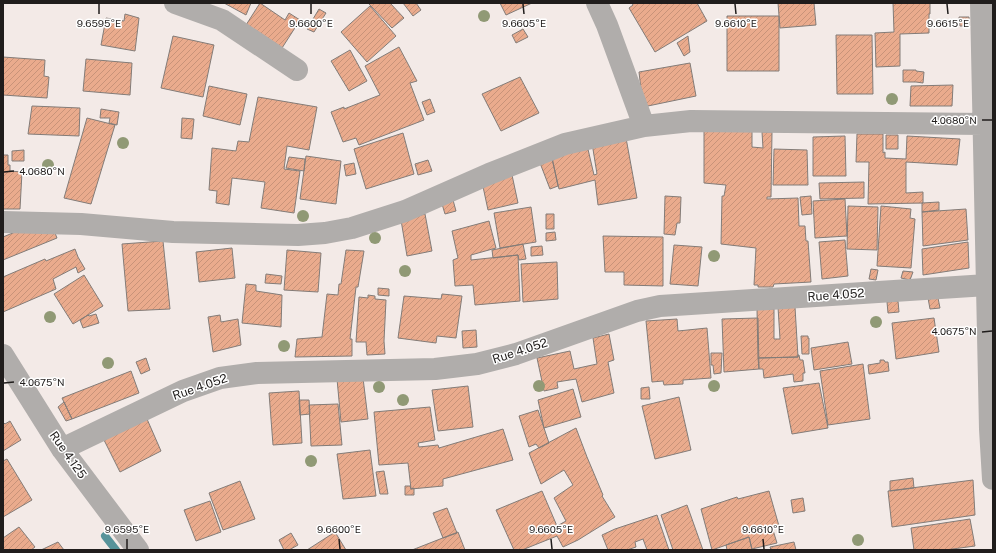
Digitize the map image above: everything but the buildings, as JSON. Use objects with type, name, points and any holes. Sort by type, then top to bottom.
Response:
[{"type":"street","points":[[175,3],[222,20],[297,70]]},
{"type":"street","points":[[597,3],[607,25],[644,126]]},
{"type":"street","points":[[981,3],[993,480]]},
{"type":"street","points":[[3,222],[81,224],[173,232],[298,235],[326,233],[352,228],[405,211],[489,174],[565,144],[644,126],[691,121],[984,124]]},
{"type":"street","name":"Rue 4.052","points":[[62,449],[183,391],[220,378],[257,373],[435,369],[477,364],[516,354],[637,311],[660,306],[987,285]]},
{"type":"street","name":"Rue 4.125","points":[[3,355],[62,449],[138,550]]},
{"type":"waterway","points":[[105,536],[116,550]]}]
